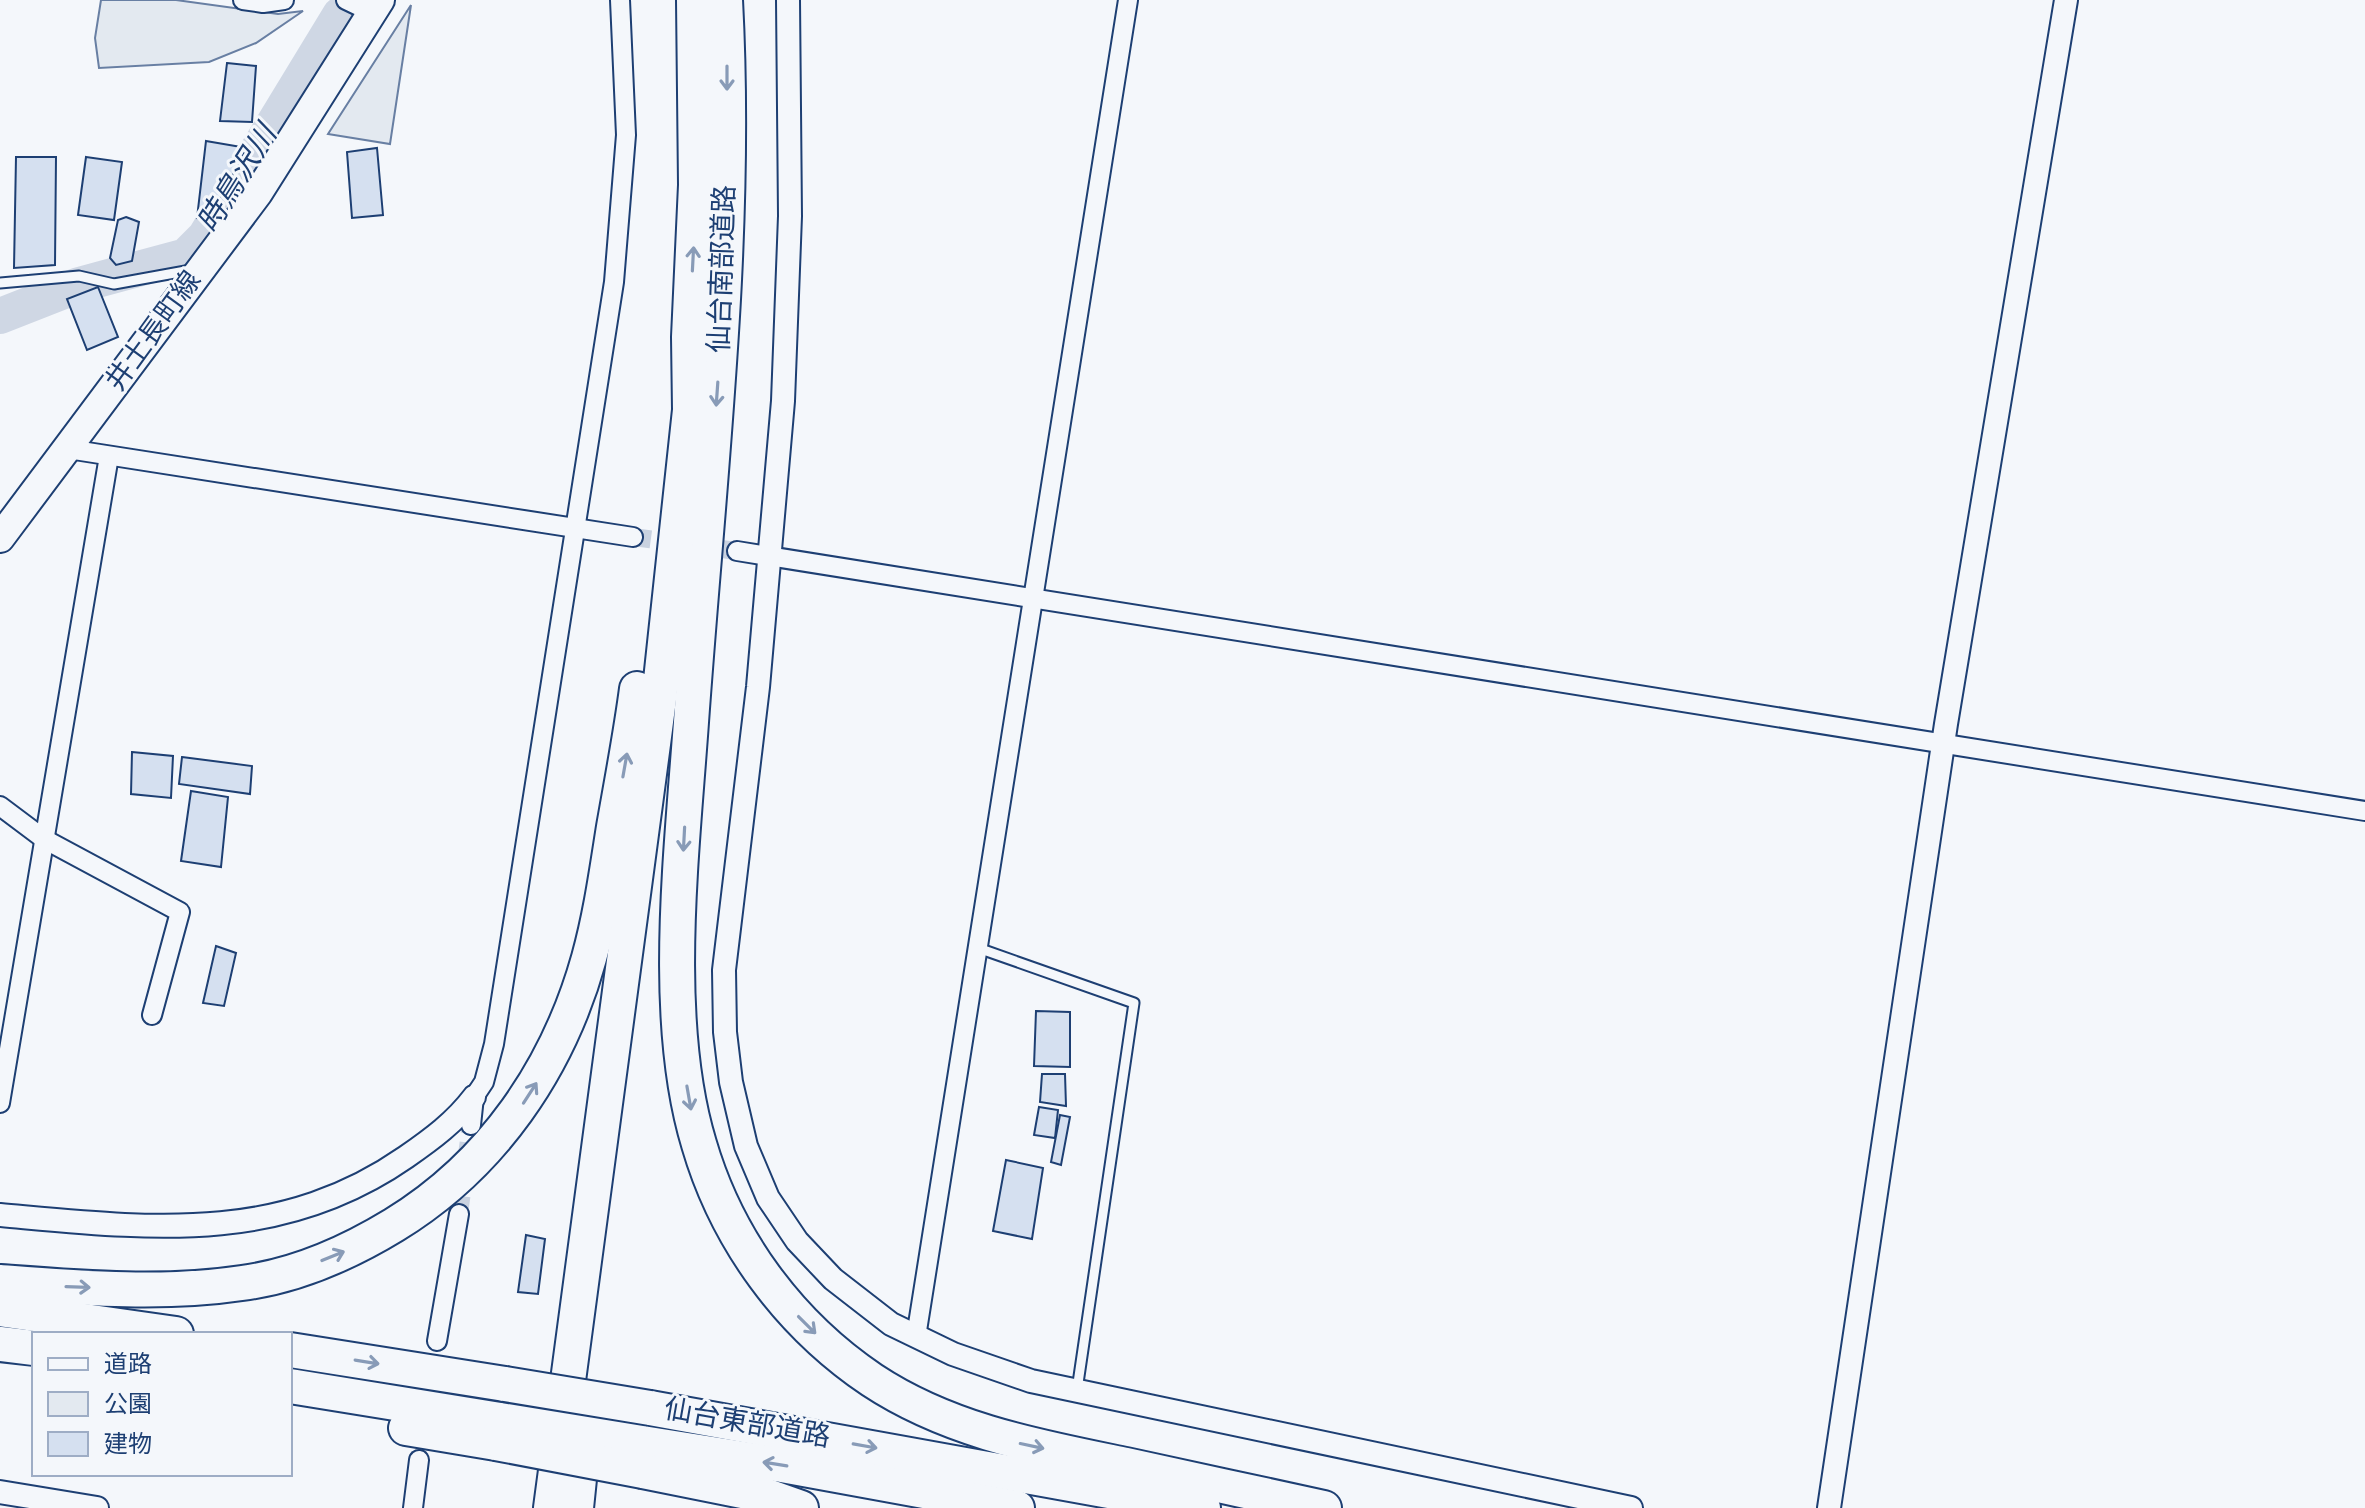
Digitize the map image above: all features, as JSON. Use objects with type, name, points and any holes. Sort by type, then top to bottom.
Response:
[{"type":"highway","name":"仙台南部道路","points":[[689,337],[696,185],[694,0]]},
{"type":"highway","name":"仙台南部道路","points":[[704,538],[723,320],[728,163],[725,0]]},
{"type":"highway","points":[[0,1282],[65,1287],[196,1289],[284,1274],[335,1257],[420,1209],[453,1183],[514,1117],[542,1074],[565,1021],[588,960],[601,909],[636,700],[674,411],[689,337]]},
{"type":"highway","points":[[551,1508],[659,699],[690,410],[689,337]]},
{"type":"highway","points":[[576,1508],[620,1129],[678,687],[704,538]]},
{"type":"highway","points":[[704,538],[677,959],[682,1046],[697,1140],[728,1218],[750,1259],[807,1327],[872,1379],[959,1425],[1012,1441],[1324,1508]]},
{"type":"highway","points":[[0,1309],[162,1332]]},
{"type":"highway","points":[[0,1344],[32,1348]]},
{"type":"highway","name":"仙台東部道路","points":[[292,1350],[650,1408],[1203,1508]]},
{"type":"highway","name":"仙台東部道路","points":[[292,1386],[498,1432],[642,1457],[782,1465],[1017,1508]]},
{"type":"highway","points":[[292,1408],[498,1432]]},
{"type":"highway","points":[[642,1457],[801,1508]]},
{"type":"main road","name":"井土長町線","points":[[0,538],[258,193],[365,4]]},
{"type":"street","points":[[243,0],[263,3],[284,0]]},
{"type":"street","points":[[0,1215],[123,1226],[198,1227],[264,1218],[327,1201],[380,1176],[460,1116],[484,1082],[494,1044],[614,282],[626,135],[620,0]]},
{"type":"street","points":[[788,0],[790,216],[783,401],[758,687],[724,970],[725,1032],[731,1082],[746,1146],[768,1198],[797,1241],[833,1279],[891,1324],[953,1354],[1031,1381],[1631,1508]]},
{"type":"street","points":[[916,1337],[1128,0]]},
{"type":"street","points":[[1829,1508],[1943,746],[2066,0]]},
{"type":"street","points":[[68,449],[633,537]]},
{"type":"street","points":[[0,1103],[109,456]]},
{"type":"street","points":[[737,551],[2365,811]]},
{"type":"street","points":[[0,806],[44,839],[180,912],[152,1015]]},
{"type":"street","points":[[471,1125],[474,1097]]},
{"type":"street","points":[[437,1341],[459,1214]]},
{"type":"street","points":[[413,1508],[419,1460]]},
{"type":"street","points":[[0,1492],[97,1508]]},
{"type":"lane","points":[[0,283],[79,276],[114,284],[202,267]]},
{"type":"lane","points":[[978,948],[1134,1003],[1077,1390]]},
{"type":"green space","points":[[101,0],[176,0],[278,14],[303,11],[256,43],[209,62],[99,68],[95,38]]},
{"type":"green space","points":[[411,5],[390,144],[328,134]]},
{"type":"building","points":[[227,63],[256,66],[252,122],[220,121]]},
{"type":"building","points":[[206,141],[247,148],[209,219],[197,218]]},
{"type":"building","points":[[377,148],[383,215],[352,218],[347,152]]},
{"type":"building","points":[[16,157],[56,157],[55,265],[14,268]]},
{"type":"building","points":[[86,157],[122,162],[114,220],[78,215]]},
{"type":"building","points":[[126,217],[139,222],[132,261],[116,265],[110,258],[118,220]]},
{"type":"building","points":[[98,287],[118,337],[87,350],[67,299]]},
{"type":"building","points":[[132,752],[173,756],[171,798],[131,794]]},
{"type":"building","points":[[182,757],[252,766],[250,794],[179,784]]},
{"type":"building","points":[[191,791],[228,797],[221,867],[181,861]]},
{"type":"building","points":[[216,946],[236,953],[224,1006],[203,1003]]},
{"type":"building","points":[[1036,1011],[1070,1012],[1070,1067],[1034,1066]]},
{"type":"building","points":[[1042,1074],[1065,1074],[1066,1106],[1040,1102]]},
{"type":"building","points":[[1039,1107],[1058,1110],[1055,1138],[1034,1135]]},
{"type":"building","points":[[1060,1115],[1070,1117],[1061,1165],[1051,1162]]},
{"type":"building","points":[[1006,1160],[1043,1168],[1032,1239],[993,1231]]},
{"type":"building","points":[[526,1235],[545,1239],[538,1294],[518,1292]]},
{"type":"waterway","name":"時鳥沢川","points":[[0,316],[79,285],[186,256],[205,237],[340,15]]},
{"type":"tunnel","points":[[633,537],[737,551]]},
{"type":"tunnel","points":[[459,1214],[471,1125]]}]
